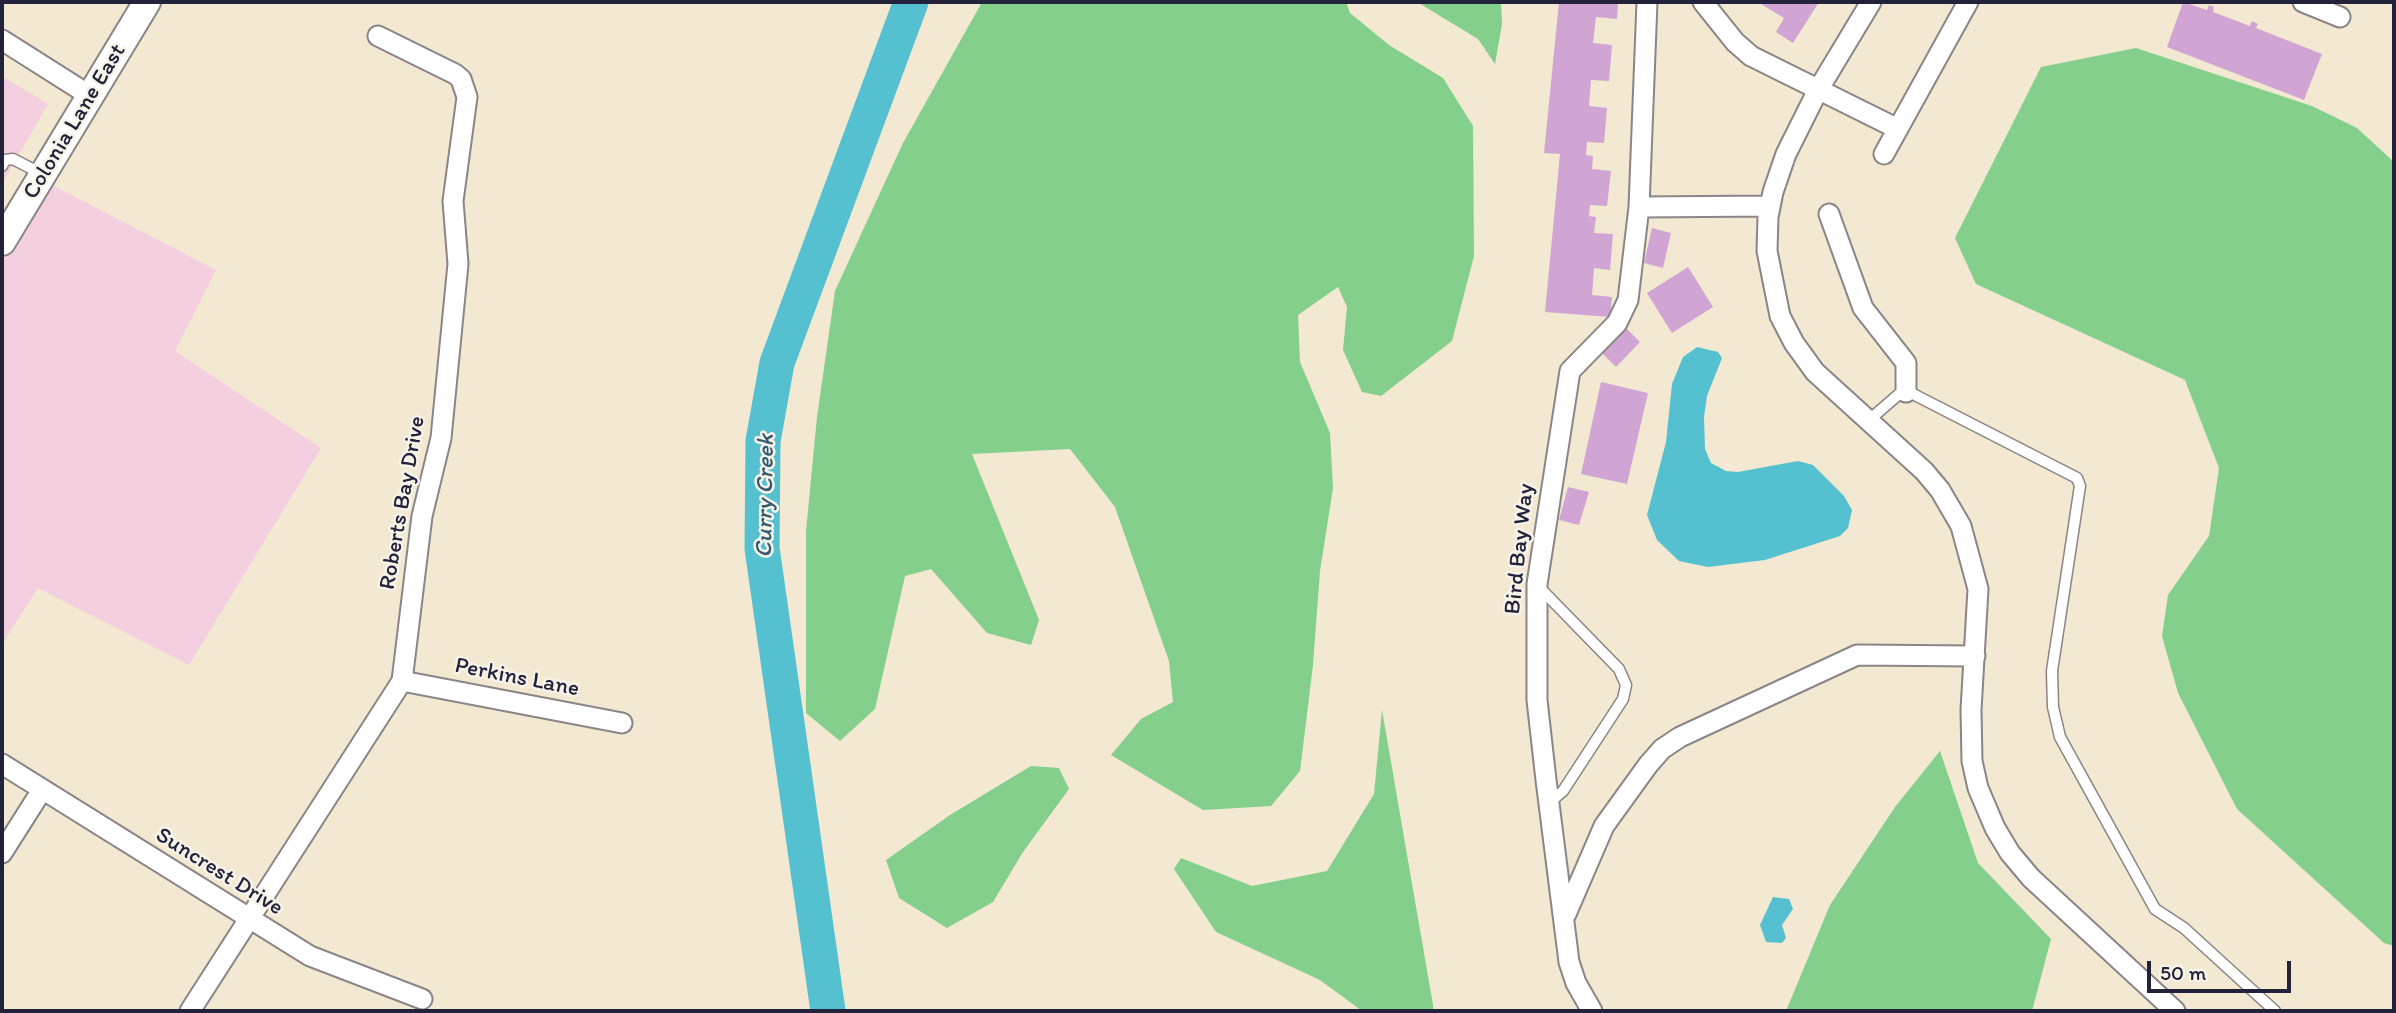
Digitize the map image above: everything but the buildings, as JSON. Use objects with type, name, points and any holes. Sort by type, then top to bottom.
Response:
[{"type":"street","name":"Colonia Lane East","points":[[2,242],[147,2]]},
{"type":"street","name":"Bird Bay Way","points":[[1592,1011],[1576,983],[1569,962],[1537,700],[1537,584],[1570,371],[1617,323],[1626,307],[1639,207],[1647,2]]},
{"type":"street","points":[[1703,2],[1735,42],[1751,56],[1898,129]]},
{"type":"street","points":[[1871,2],[1818,90],[1786,154],[1769,206],[1767,251],[1774,295],[1784,323],[1815,372],[1924,471],[1940,490],[1961,526],[1978,589],[1972,761],[1978,788],[1995,828],[2010,853],[2031,878],[2175,1011]]},
{"type":"street","points":[[1884,154],[1968,2]]},
{"type":"street","points":[[2303,2],[2340,17]]},
{"type":"street","name":"Roberts Bay Drive","points":[[190,1011],[402,681],[422,516],[441,438],[458,264],[453,201],[467,97],[461,79],[455,74],[378,36]]},
{"type":"street","points":[[2,40],[92,97]]},
{"type":"street","points":[[1639,207],[1769,206]]},
{"type":"street","points":[[1829,214],[1857,298],[1906,363],[1906,392]]},
{"type":"street","name":"Bird Bay Way","points":[[1564,919],[1604,826],[1648,765],[1662,749],[1680,737],[1857,655],[1975,656]]},
{"type":"street","name":"Perkins Lane","points":[[402,681],[622,723]]},
{"type":"street","name":"Suncrest Drive","points":[[2,764],[248,920],[310,956],[422,999]]},
{"type":"street","points":[[2,853],[42,790]]},
{"type":"lane","points":[[2,166],[5,160],[13,159],[43,175]]},
{"type":"lane","points":[[1867,422],[1898,394],[1906,392],[2077,478],[2080,486],[2052,671],[2053,707],[2060,737],[2155,909],[2184,928],[2275,1011]]},
{"type":"lane","points":[[1537,584],[1619,669],[1626,685],[1623,699],[1563,791],[1549,803]]},
{"type":"shaded area","points":[[2,76],[48,104],[2,184]]},
{"type":"shaded area","points":[[68,157],[54,186],[216,270],[175,351],[321,448],[189,665],[38,588],[2,644],[2,263]]},
{"type":"green space","points":[[982,2],[1346,2],[1350,13],[1389,45],[1443,78],[1473,126],[1474,256],[1452,341],[1381,396],[1362,392],[1343,350],[1347,307],[1338,287],[1298,315],[1300,362],[1330,433],[1333,488],[1320,571],[1313,665],[1300,771],[1271,806],[1203,810],[1111,755],[1141,719],[1173,702],[1169,661],[1115,507],[1070,449],[972,454],[1039,620],[1031,645],[987,633],[931,569],[905,576],[875,709],[840,741],[806,713],[806,531],[817,417],[835,291],[903,143]]},
{"type":"green space","points":[[1417,2],[1501,2],[1502,24],[1495,64],[1478,39]]},
{"type":"green space","points":[[2136,48],[2312,106],[2357,128],[2394,162],[2394,946],[2384,943],[2237,809],[2178,693],[2162,636],[2168,595],[2209,536],[2219,468],[2185,380],[1976,284],[1955,238],[2041,67]]},
{"type":"green space","points":[[1382,710],[1433,1011],[1362,1011],[1320,980],[1216,932],[1174,869],[1181,858],[1252,886],[1327,871],[1374,794]]},
{"type":"green space","points":[[1940,751],[1978,863],[2051,939],[2032,1011],[1786,1011],[1830,905],[1895,807]]},
{"type":"green space","points":[[1031,766],[1059,768],[1069,789],[1023,852],[993,902],[947,928],[899,898],[886,860],[950,815]]},
{"type":"water","points":[[1697,347],[1718,352],[1722,358],[1707,396],[1704,417],[1705,449],[1711,463],[1726,471],[1738,472],[1798,461],[1813,465],[1844,496],[1852,510],[1848,528],[1840,536],[1765,560],[1708,567],[1679,561],[1657,540],[1647,515],[1666,442],[1672,384],[1683,357]]},
{"type":"water","points":[[1773,897],[1789,899],[1793,909],[1782,925],[1786,938],[1782,943],[1766,942],[1760,925]]},
{"type":"waterway","name":"Curry Creek","points":[[828,1011],[762,548],[763,441],[777,363],[911,2]]}]
